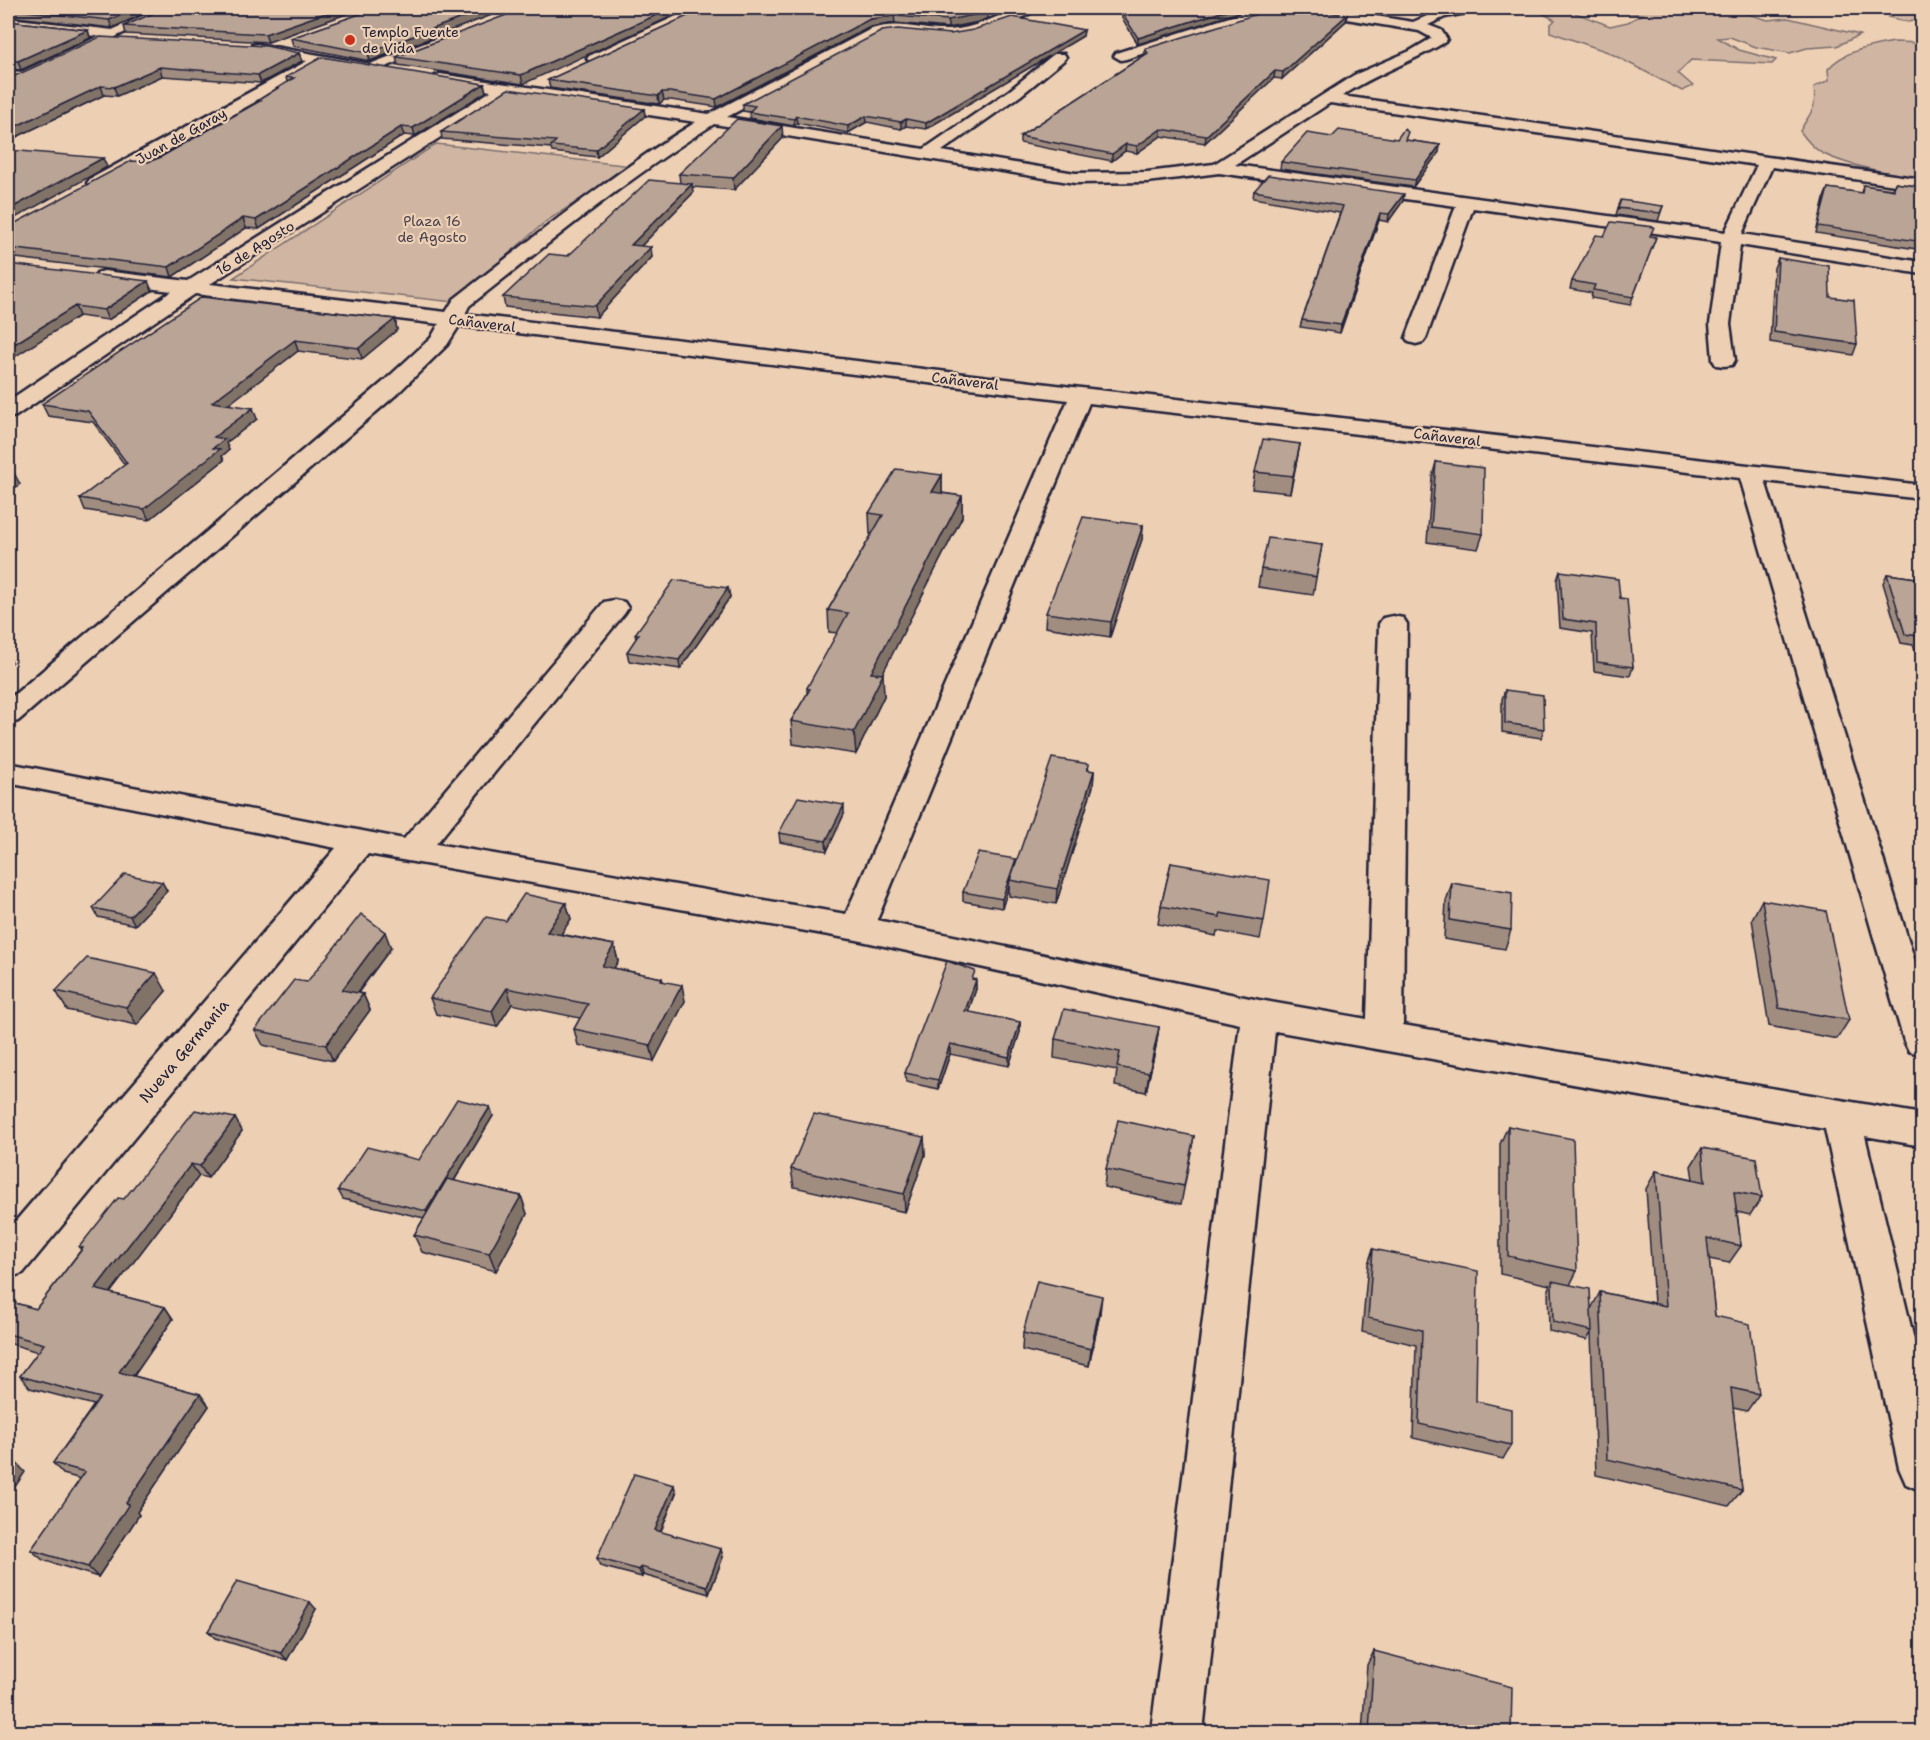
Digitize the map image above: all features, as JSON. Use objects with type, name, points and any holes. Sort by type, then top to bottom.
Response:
[{"type":"street","points":[[8,83],[170,8]]},
{"type":"street","points":[[577,66],[704,8]]},
{"type":"street","points":[[8,714],[390,388],[440,341],[461,303],[666,147],[711,119],[889,27],[906,27],[942,35],[960,33],[1030,8]]},
{"type":"street","points":[[1121,56],[1270,8]]},
{"type":"street","points":[[1219,168],[1359,78],[1415,54],[1440,39],[1438,35],[1429,30],[1415,26],[1304,8]]},
{"type":"street","points":[[1415,26],[1441,14],[1472,8]]},
{"type":"street","points":[[8,22],[138,41]]},
{"type":"street","points":[[372,68],[449,38]]},
{"type":"street","points":[[269,48],[291,40]]},
{"type":"street","points":[[245,47],[269,48],[406,73]]},
{"type":"street","points":[[927,154],[1015,93],[1059,57]]},
{"type":"street","name":"Juan de Garay","points":[[81,191],[323,58]]},
{"type":"street","points":[[8,75],[23,76]]},
{"type":"street","points":[[428,77],[711,119],[1075,178],[1120,179],[1185,174],[1219,168],[1731,238],[1923,268]]},
{"type":"street","points":[[525,91],[546,81]]},
{"type":"street","name":"16 de Agosto","points":[[8,411],[192,287],[506,89]]},
{"type":"street","points":[[1327,98],[1923,184]]},
{"type":"street","points":[[1724,360],[1720,324],[1731,238],[1766,163]]},
{"type":"street","points":[[1416,338],[1466,201]]},
{"type":"street","name":"Cañaveral","points":[[88,275],[1081,395],[1923,492]]},
{"type":"street","points":[[857,928],[1081,395]]},
{"type":"street","points":[[1750,472],[1923,1041]]},
{"type":"street","points":[[412,851],[614,608]]},
{"type":"street","points":[[1385,1036],[1393,624]]},
{"type":"street","points":[[8,773],[360,842],[857,928],[1260,1014],[1923,1130]]},
{"type":"street","name":"Nueva Germania","points":[[8,1260],[360,842]]},
{"type":"street","points":[[1177,1732],[1260,1014]]},
{"type":"street","points":[[1841,1115],[1923,1468]]},
{"type":"green space","points":[[1639,8],[1727,8],[1768,20],[1788,18],[1860,35],[1837,46],[1807,48],[1790,53],[1756,47],[1730,37],[1718,38],[1739,50],[1776,60],[1772,64],[1691,60],[1678,73],[1693,86],[1682,91],[1608,52],[1550,32],[1550,25],[1555,20],[1540,12],[1565,9],[1610,26],[1628,22],[1643,14],[1586,11],[1634,11]]},
{"type":"green space","points":[[1890,8],[1922,8],[1922,19],[1908,22],[1888,17],[1900,10]]},
{"type":"green space","points":[[1894,42],[1922,43],[1922,179],[1870,169],[1830,157],[1817,150],[1800,131],[1814,106],[1814,87],[1829,80],[1828,69],[1834,63],[1858,50]]},
{"type":"green space","name":"Plaza 16 de Agosto","points":[[436,144],[632,166],[545,222],[454,302],[233,278]]},
{"type":"building","points":[[8,8],[137,8],[109,20]]},
{"type":"building","points":[[165,8],[340,8],[265,34],[124,26]]},
{"type":"building","points":[[377,8],[488,8],[368,53],[291,38]]},
{"type":"building","points":[[525,8],[672,8],[521,75],[396,57]]},
{"type":"building","points":[[705,8],[973,8],[988,11],[948,20],[894,16],[870,19],[716,99],[670,92],[662,92],[658,96],[548,80]]},
{"type":"building","points":[[1132,8],[1234,8],[1138,38],[1122,13]]},
{"type":"building","points":[[1276,8],[1303,8],[1347,15],[1283,72],[1275,71],[1206,136],[1161,129],[1137,146],[1126,144],[1112,154],[1020,136],[1148,53],[1145,49]]},
{"type":"building","points":[[1012,17],[1084,30],[926,123],[906,119],[901,122],[866,116],[848,126],[796,116],[794,119],[749,112],[755,106],[743,104],[882,31],[898,29],[950,34],[973,30]]},
{"type":"building","points":[[8,21],[88,30],[18,61],[8,61]]},
{"type":"building","points":[[100,37],[266,46],[299,53],[258,75],[160,67],[114,87],[101,86],[8,130],[8,79]]},
{"type":"building","points":[[322,57],[484,84],[413,128],[401,127],[256,220],[243,218],[169,267],[8,248],[8,227],[131,161],[148,162],[159,158],[260,101],[257,101],[294,78],[286,77]]},
{"type":"building","points":[[508,89],[644,109],[596,150],[551,146],[556,141],[441,132]]},
{"type":"building","points":[[737,119],[782,126],[733,178],[679,174]]},
{"type":"building","points":[[1404,129],[1408,132],[1405,140],[1440,145],[1415,180],[1281,162],[1307,133],[1332,137],[1339,130],[1397,139]]},
{"type":"building","points":[[8,150],[103,158],[8,210]]},
{"type":"building","points":[[1268,175],[1404,194],[1389,214],[1380,213],[1341,325],[1302,320],[1343,206],[1254,191]]},
{"type":"building","points":[[649,180],[692,184],[631,245],[651,247],[595,306],[503,297],[549,254],[568,256]]},
{"type":"building","points":[[1895,183],[1923,187],[1923,242],[1818,226],[1828,188],[1862,193],[1863,185],[1894,190]]},
{"type":"building","points":[[1621,200],[1663,206],[1660,213],[1618,208]]},
{"type":"building","points":[[1611,222],[1654,227],[1650,236],[1656,237],[1633,297],[1593,290],[1595,285],[1572,281],[1596,235],[1604,236]]},
{"type":"building","points":[[1778,258],[1829,266],[1830,297],[1854,300],[1857,344],[1774,332]]},
{"type":"building","points":[[8,264],[148,281],[104,310],[75,306],[8,348]]},
{"type":"building","points":[[202,297],[395,319],[359,348],[295,340],[212,402],[253,408],[214,437],[225,439],[213,448],[220,449],[144,509],[80,498],[127,463],[88,411],[42,404]]},
{"type":"building","points":[[1263,439],[1300,444],[1293,476],[1255,472]]},
{"type":"building","points":[[1436,462],[1484,468],[1483,534],[1431,527]]},
{"type":"building","points":[[8,464],[14,473],[8,477]]},
{"type":"building","points":[[896,469],[942,475],[932,492],[962,496],[871,673],[883,674],[854,732],[791,721],[810,689],[807,688],[848,613],[828,610],[883,515],[869,513]]},
{"type":"building","points":[[1083,517],[1143,525],[1111,622],[1046,613]]},
{"type":"building","points":[[1268,538],[1322,545],[1316,577],[1261,569]]},
{"type":"building","points":[[1560,571],[1618,579],[1620,598],[1627,599],[1633,667],[1597,662],[1596,624],[1563,619]]},
{"type":"building","points":[[1887,574],[1923,579],[1923,650],[1918,636],[1905,634]]},
{"type":"building","points":[[674,580],[728,588],[679,660],[627,652],[639,634],[635,634]]},
{"type":"building","points":[[1505,690],[1543,695],[1544,729],[1505,723]]},
{"type":"building","points":[[1052,758],[1089,764],[1087,770],[1094,771],[1057,889],[1010,880]]},
{"type":"building","points":[[798,797],[844,805],[826,841],[779,833]]},
{"type":"building","points":[[978,853],[1016,859],[1002,899],[963,892]]},
{"type":"building","points":[[1171,863],[1270,880],[1264,921],[1220,913],[1220,917],[1161,906]]},
{"type":"building","points":[[125,874],[162,882],[130,916],[93,908]]},
{"type":"building","points":[[1452,883],[1512,893],[1511,930],[1450,920]]},
{"type":"building","points":[[524,894],[566,903],[547,932],[614,945],[602,966],[662,978],[661,981],[682,985],[650,1045],[574,1029],[588,1004],[507,988],[492,1011],[430,998],[486,917],[506,921]]},
{"type":"building","points":[[1762,900],[1826,911],[1849,1020],[1779,1008]]},
{"type":"building","points":[[361,914],[385,932],[342,990],[363,994],[326,1045],[255,1030],[294,980],[307,982]]},
{"type":"building","points":[[87,958],[156,973],[126,1007],[56,991]]},
{"type":"building","points":[[947,961],[975,971],[972,979],[976,980],[965,1011],[1020,1022],[1009,1057],[950,1044],[938,1080],[905,1073]]},
{"type":"building","points":[[1064,1009],[1159,1027],[1149,1073],[1117,1067],[1120,1052],[1055,1039]]},
{"type":"building","points":[[457,1099],[490,1107],[426,1211],[338,1190],[367,1147],[419,1160]]},
{"type":"building","points":[[195,1110],[235,1118],[200,1166],[191,1164],[95,1289],[165,1307],[119,1372],[200,1394],[126,1503],[129,1504],[88,1567],[31,1550],[85,1472],[53,1463],[100,1398],[20,1376],[44,1344],[8,1334],[8,1301],[36,1309],[83,1248],[79,1247],[118,1198],[124,1199]]},
{"type":"building","points":[[814,1114],[924,1137],[904,1194],[791,1169]]},
{"type":"building","points":[[1118,1120],[1194,1136],[1184,1186],[1106,1169]]},
{"type":"building","points":[[1508,1126],[1573,1139],[1577,1271],[1508,1256]]},
{"type":"building","points":[[1702,1148],[1756,1158],[1762,1197],[1734,1192],[1741,1246],[1707,1238],[1715,1316],[1750,1324],[1759,1394],[1731,1388],[1742,1490],[1607,1459],[1600,1292],[1666,1306],[1656,1171],[1705,1182]]},
{"type":"building","points":[[447,1179],[521,1196],[489,1253],[414,1235]]},
{"type":"building","points":[[1373,1249],[1478,1271],[1476,1401],[1511,1409],[1511,1445],[1419,1424],[1422,1330],[1368,1318]]},
{"type":"building","points":[[1037,1281],[1102,1296],[1091,1349],[1023,1333]]},
{"type":"building","points":[[1552,1281],[1590,1289],[1592,1331],[1553,1322]]},
{"type":"building","points":[[634,1474],[674,1485],[655,1530],[721,1549],[707,1586],[641,1567],[639,1570],[597,1558]]},
{"type":"building","points":[[237,1581],[310,1602],[281,1653],[208,1631]]},
{"type":"building","points":[[1374,1651],[1512,1687],[1511,1732],[1369,1732]]},
{"type":"place","name":"Templo Fuente de Vida","points":[[350,40]]}]
